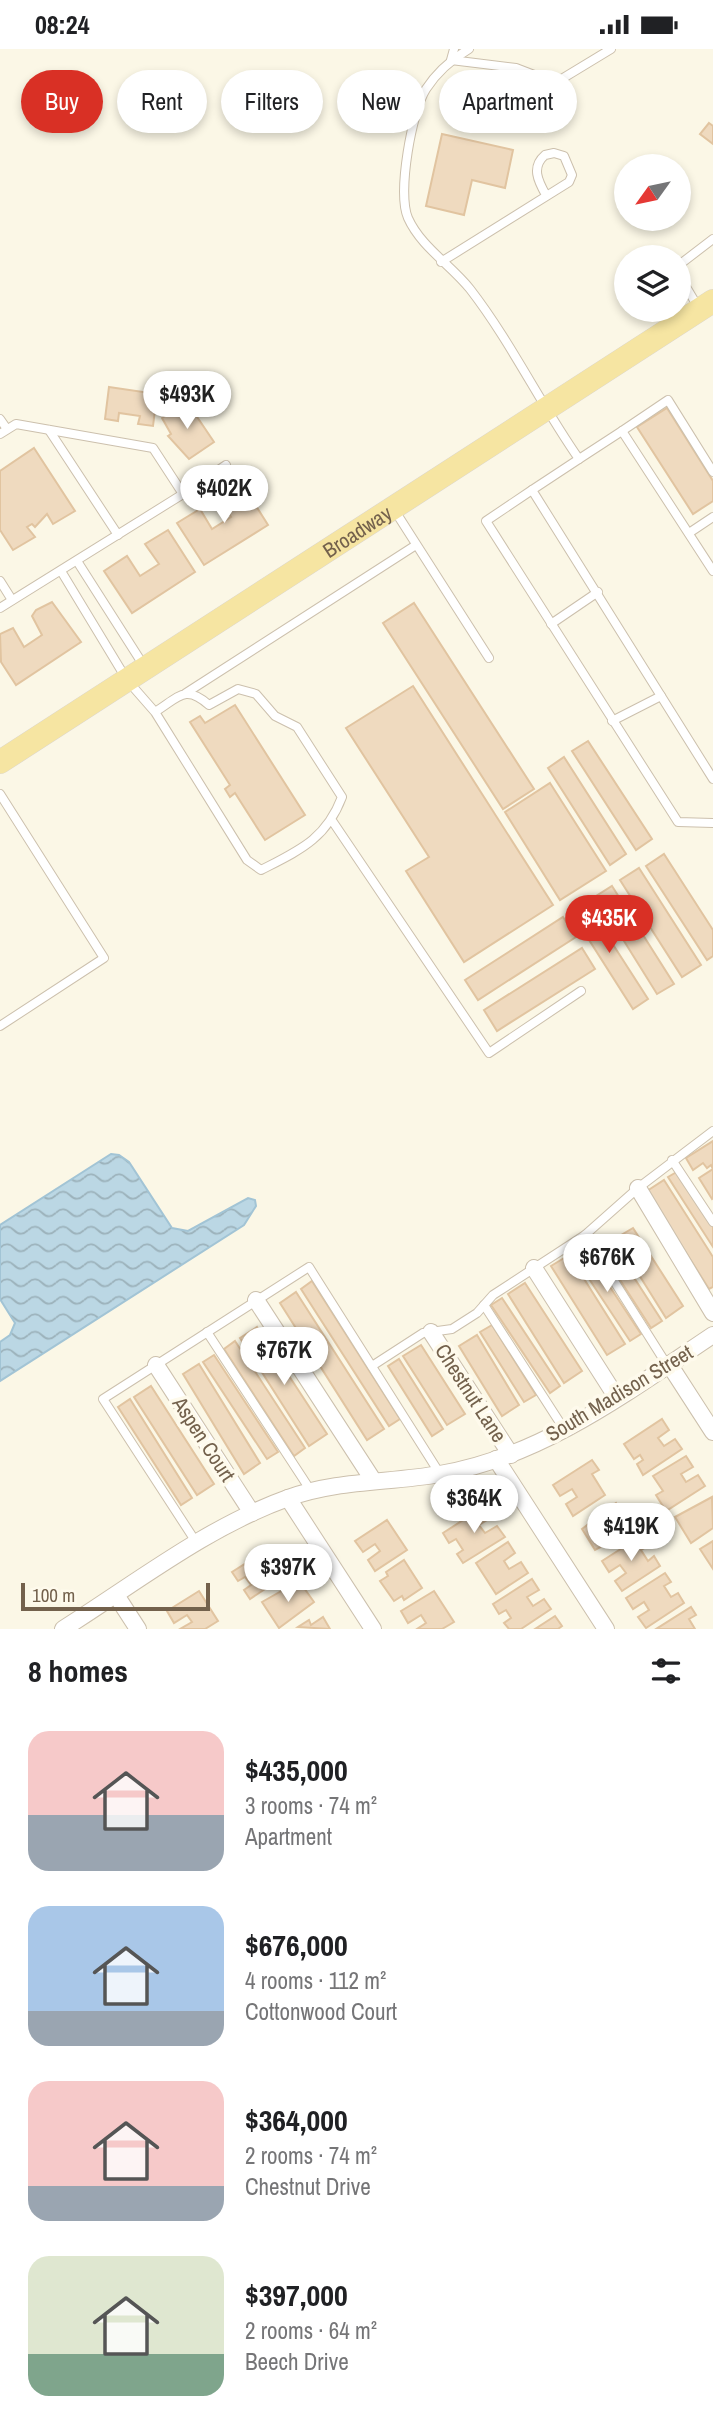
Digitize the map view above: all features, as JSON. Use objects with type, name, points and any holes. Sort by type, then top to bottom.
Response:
[{"type":"main road","name":"Broadway","points":[[0,762],[706,305]]},
{"type":"street","points":[[638,1188],[713,1313]]},
{"type":"street","points":[[534,1268],[617,1398]]},
{"type":"street","points":[[256,1300],[373,1480]]},
{"type":"street","name":"Chestnut Lane","points":[[431,1332],[606,1629]]},
{"type":"street","name":"South Madison Street","points":[[64,1629],[196,1542],[252,1513],[311,1491],[373,1480],[440,1474],[504,1457],[564,1429],[713,1335]]},
{"type":"street","points":[[668,1364],[713,1432]]},
{"type":"street","name":"Aspen Court","points":[[156,1365],[252,1513]]},
{"type":"street","points":[[288,1498],[373,1629]]},
{"type":"street","points":[[116,1595],[138,1629]]},
{"type":"lane","points":[[451,60],[454,49]]},
{"type":"lane","points":[[468,49],[451,60],[425,90],[407,152],[403,193],[408,217],[441,262],[470,288],[579,459]]},
{"type":"lane","points":[[451,60],[516,68],[555,83],[611,49]]},
{"type":"lane","points":[[441,262],[545,195],[559,191],[572,175],[564,156],[554,153],[539,160],[537,179],[545,195]]},
{"type":"lane","points":[[691,256],[713,239]]},
{"type":"lane","points":[[691,288],[706,305]]},
{"type":"lane","points":[[713,472],[668,400],[486,520],[678,822],[713,823]]},
{"type":"lane","points":[[0,419],[3,431],[16,424],[153,448],[183,494]]},
{"type":"lane","points":[[49,430],[118,535]]},
{"type":"lane","points":[[622,431],[713,571]]},
{"type":"lane","points":[[0,608],[226,465]]},
{"type":"lane","points":[[532,490],[713,779]]},
{"type":"lane","points":[[393,509],[489,658]]},
{"type":"lane","points":[[689,533],[713,517]]},
{"type":"lane","points":[[155,712],[416,545]]},
{"type":"lane","points":[[77,561],[155,712],[247,860],[261,870],[302,849],[333,822],[342,797],[296,727],[275,716],[256,694],[239,689],[209,705],[196,694],[186,693]]},
{"type":"lane","points":[[61,571],[136,674]]},
{"type":"lane","points":[[0,581],[12,600]]},
{"type":"lane","points":[[551,624],[598,592]]},
{"type":"lane","points":[[612,721],[661,696]]},
{"type":"lane","points":[[0,794],[104,958],[0,1026]]},
{"type":"lane","points":[[333,822],[489,1053],[581,991]]},
{"type":"lane","points":[[372,1366],[423,1333],[452,1329],[493,1295],[585,1235],[672,1160],[713,1131]]},
{"type":"lane","points":[[672,1160],[713,1222]]},
{"type":"lane","points":[[585,1235],[668,1364]]},
{"type":"lane","points":[[196,1542],[103,1399],[309,1267],[440,1474]]},
{"type":"lane","points":[[484,1305],[564,1429]]},
{"type":"lane","points":[[207,1332],[311,1491]]},
{"type":"water","points":[[111,1154],[119,1155],[129,1162],[172,1228],[188,1231],[248,1198],[255,1200],[256,1206],[244,1225],[0,1381],[0,1342],[10,1335],[15,1323],[0,1299],[0,1225]]},
{"type":"building","points":[[709,123],[713,126],[713,144],[700,134]]},
{"type":"building","points":[[442,134],[513,150],[505,188],[472,180],[464,215],[426,206]]},
{"type":"building","points":[[109,387],[157,394],[153,426],[138,424],[140,416],[119,413],[118,421],[105,419]]},
{"type":"building","points":[[187,402],[214,442],[189,459],[168,436],[171,434],[162,418]]},
{"type":"building","points":[[667,408],[713,481],[713,501],[693,514],[637,427]]},
{"type":"building","points":[[34,448],[75,511],[53,524],[47,514],[35,527],[32,524],[27,527],[35,537],[13,550],[0,530],[0,471]]},
{"type":"building","points":[[241,482],[268,525],[204,565],[177,523],[200,509],[212,529],[231,517],[218,497]]},
{"type":"building","points":[[168,530],[195,572],[132,613],[104,571],[127,556],[140,576],[159,564],[145,544]]},
{"type":"building","points":[[52,602],[81,642],[16,685],[1,662],[0,634],[13,628],[24,647],[42,635],[32,616],[36,610]]},
{"type":"building","points":[[414,603],[534,789],[503,809],[383,623]]},
{"type":"building","points":[[413,686],[553,905],[464,962],[406,871],[429,857],[346,728]]},
{"type":"building","points":[[235,705],[305,815],[265,840],[235,793],[230,797],[225,789],[230,785],[190,722],[200,716],[205,723]]},
{"type":"building","points":[[588,741],[652,839],[636,850],[572,751]]},
{"type":"building","points":[[564,757],[626,854],[610,865],[548,768]]},
{"type":"building","points":[[550,783],[606,871],[560,900],[505,812]]},
{"type":"building","points":[[664,854],[713,930],[713,956],[707,960],[646,866]]},
{"type":"building","points":[[639,868],[701,965],[682,977],[620,880]]},
{"type":"building","points":[[612,886],[674,984],[657,994],[596,896]]},
{"type":"building","points":[[585,901],[648,999],[633,1009],[570,910]]},
{"type":"building","points":[[563,917],[576,937],[478,1000],[465,980]]},
{"type":"building","points":[[582,948],[595,969],[497,1031],[484,1010]]},
{"type":"building","points":[[713,1141],[713,1169],[711,1165],[707,1168],[703,1163],[693,1170],[686,1158]]},
{"type":"building","points":[[713,1169],[713,1198],[712,1199],[699,1178]]},
{"type":"building","points":[[680,1170],[713,1223],[713,1247],[668,1177]]},
{"type":"building","points":[[664,1180],[713,1257],[713,1287],[709,1289],[647,1191]]},
{"type":"building","points":[[633,1228],[683,1306],[666,1318],[616,1238]]},
{"type":"building","points":[[611,1242],[662,1321],[651,1328],[600,1249]]},
{"type":"building","points":[[583,1246],[641,1334],[630,1341],[572,1253]]},
{"type":"building","points":[[569,1255],[625,1344],[607,1355],[551,1266]]},
{"type":"building","points":[[312,1281],[400,1419],[389,1426],[301,1289]]},
{"type":"building","points":[[525,1283],[582,1371],[564,1383],[508,1294]]},
{"type":"building","points":[[296,1292],[384,1429],[367,1440],[280,1303]]},
{"type":"building","points":[[502,1298],[560,1386],[550,1393],[491,1305]]},
{"type":"building","points":[[492,1325],[536,1395],[524,1402],[480,1332]]},
{"type":"building","points":[[257,1327],[327,1434],[309,1446],[240,1338]]},
{"type":"building","points":[[477,1335],[519,1405],[502,1416],[459,1346]]},
{"type":"building","points":[[235,1341],[305,1448],[294,1456],[224,1349]]},
{"type":"building","points":[[421,1345],[465,1414],[447,1425],[403,1356]]},
{"type":"building","points":[[214,1355],[278,1452],[267,1459],[203,1362]]},
{"type":"building","points":[[399,1359],[443,1429],[432,1436],[388,1366]]},
{"type":"building","points":[[199,1364],[260,1463],[244,1474],[183,1374]]},
{"type":"building","points":[[151,1386],[214,1484],[197,1495],[134,1397]]},
{"type":"building","points":[[130,1399],[192,1498],[181,1505],[118,1407]]},
{"type":"building","points":[[662,1419],[669,1430],[658,1438],[664,1446],[675,1439],[682,1449],[643,1475],[637,1464],[643,1460],[640,1455],[634,1459],[624,1444]]},
{"type":"building","points":[[686,1456],[693,1467],[681,1474],[686,1482],[698,1475],[705,1486],[666,1511],[656,1495],[663,1491],[653,1476]]},
{"type":"building","points":[[592,1460],[599,1470],[592,1474],[605,1495],[573,1516],[566,1504],[577,1497],[572,1489],[560,1496],[553,1485]]},
{"type":"building","points":[[712,1497],[713,1528],[691,1543],[675,1517]]},
{"type":"building","points":[[616,1503],[633,1530],[595,1550],[582,1529]]},
{"type":"building","points":[[485,1506],[492,1517],[479,1525],[485,1533],[497,1526],[505,1537],[463,1563],[457,1554],[463,1550],[456,1539],[449,1543],[443,1533]]},
{"type":"building","points":[[387,1520],[407,1550],[375,1571],[368,1560],[380,1551],[375,1544],[363,1552],[355,1541]]},
{"type":"building","points":[[641,1536],[648,1546],[641,1550],[648,1561],[654,1556],[660,1566],[622,1591],[615,1581],[626,1573],[620,1565],[609,1572],[602,1561]]},
{"type":"building","points":[[713,1541],[713,1569],[700,1549]]},
{"type":"building","points":[[508,1542],[515,1553],[504,1561],[509,1569],[521,1562],[528,1573],[496,1594],[476,1563]]},
{"type":"building","points":[[277,1548],[290,1568],[281,1574],[283,1577],[250,1599],[244,1590],[251,1585],[245,1577],[238,1581],[232,1572],[265,1551],[267,1554]]},
{"type":"building","points":[[404,1560],[422,1588],[404,1600],[402,1596],[394,1601],[380,1581],[388,1576],[386,1572]]},
{"type":"building","points":[[665,1573],[671,1582],[664,1586],[671,1597],[678,1593],[684,1603],[646,1628],[638,1617],[649,1610],[644,1602],[633,1609],[626,1598]]},
{"type":"building","points":[[532,1579],[539,1590],[527,1597],[533,1606],[544,1599],[551,1609],[521,1629],[509,1629],[504,1623],[511,1618],[506,1610],[499,1614],[493,1604]]},
{"type":"building","points":[[299,1581],[314,1602],[279,1628],[262,1602]]},
{"type":"building","points":[[199,1591],[218,1621],[205,1629],[180,1629],[192,1622],[187,1615],[174,1623],[167,1611]]},
{"type":"building","points":[[434,1591],[454,1622],[442,1629],[417,1629],[426,1623],[421,1615],[408,1623],[401,1611]]},
{"type":"building","points":[[691,1607],[696,1615],[689,1619],[695,1629],[656,1629]]},
{"type":"building","points":[[555,1616],[562,1626],[558,1629],[535,1629]]},
{"type":"building","points":[[323,1617],[330,1629],[298,1627],[309,1620],[311,1625]]}]
